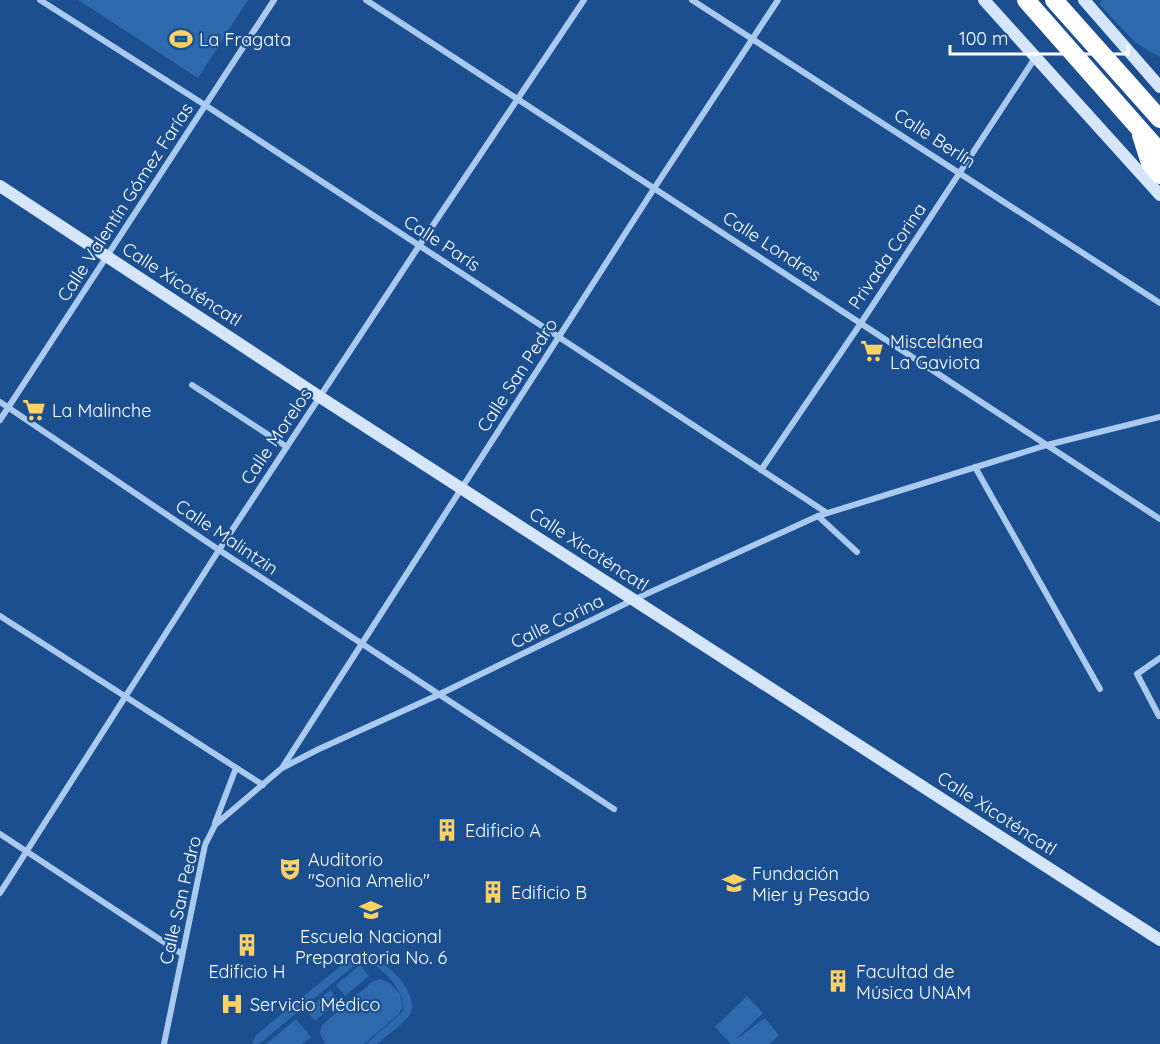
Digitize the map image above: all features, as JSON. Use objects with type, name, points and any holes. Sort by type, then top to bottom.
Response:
[{"type":"highway","points":[[1026,0],[1160,152]]},
{"type":"highway","points":[[1054,0],[1160,119]]},
{"type":"highway","points":[[1139,128],[1150,163],[1160,175]]},
{"type":"street","name":"Calle París","points":[[40,0],[205,105],[828,513]]},
{"type":"street","name":"Calle Valentín Gómez Farías","points":[[0,420],[274,0]]},
{"type":"street","name":"Calle Londres","points":[[366,0],[1160,519]]},
{"type":"street","name":"Calle Morelos","points":[[0,893],[219,550],[584,0]]},
{"type":"street","name":"Calle Berlín","points":[[693,0],[1160,303]]},
{"type":"street","name":"Calle San Pedro","points":[[282,768],[655,187],[778,0]]},
{"type":"street","points":[[984,0],[1160,195]]},
{"type":"street","points":[[1084,0],[1159,83]]},
{"type":"street","name":"Privada Corina","points":[[761,470],[861,323],[1035,57]]},
{"type":"street","name":"Calle Xicoténcatl","points":[[0,186],[320,397],[1160,940]]},
{"type":"street","points":[[192,385],[287,447]]},
{"type":"street","name":"Calle Malintzin","points":[[0,402],[219,550],[614,809]]},
{"type":"street","name":"Calle Corina","points":[[263,785],[282,768],[319,749],[438,695],[633,600],[818,516],[1047,445],[1160,417]]},
{"type":"street","points":[[975,467],[1100,688]]},
{"type":"street","points":[[818,516],[857,552]]},
{"type":"street","points":[[0,616],[263,785]]},
{"type":"street","points":[[1159,716],[1137,674],[1160,658]]},
{"type":"street","points":[[215,825],[236,768]]},
{"type":"street","name":"Calle San Pedro","points":[[164,1044],[205,845],[215,825],[263,785]]},
{"type":"street","points":[[0,834],[182,954]]},
{"type":"shaded area","name":"La Fragata","points":[[78,0],[248,0],[198,78]]},
{"type":"shaded area","points":[[1102,0],[1160,0],[1160,57],[1136,43],[1099,4]]},
{"type":"shaded area","points":[[361,952],[387,967],[404,984],[409,994],[412,1003],[411,1012],[396,1029],[377,1044],[366,1044],[402,1012],[404,1005],[398,989],[391,980],[376,966],[362,959],[259,1044],[252,1044],[256,1035],[354,955]]},
{"type":"shaded area","points":[[360,965],[369,976],[345,996],[336,985]]},
{"type":"shaded area","points":[[380,979],[390,983],[400,994],[403,1006],[399,1014],[364,1044],[325,1044],[320,1033],[322,1025],[372,982]]},
{"type":"shaded area","points":[[330,990],[339,1001],[315,1021],[306,1010]]},
{"type":"shaded area","points":[[747,996],[763,1013],[735,1040],[765,1018],[779,1036],[769,1044],[731,1044],[715,1027]]},
{"type":"shaded area","points":[[296,1019],[311,1037],[302,1044],[266,1044]]},
{"type":"place","name":"La Fragata","points":[[181,39]]},
{"type":"place","name":"Miscelánea La Gaviota","points":[[872,351]]},
{"type":"place","name":"La Malinche","points":[[34,410]]},
{"type":"place","name":"Edificio A","points":[[447,830]]},
{"type":"place","name":"Auditorio \"Sonia Amelio\"","points":[[290,869]]},
{"type":"place","name":"Fundación Mier y Pesado","points":[[734,883]]},
{"type":"place","name":"Edificio B","points":[[493,892]]},
{"type":"place","name":"Escuela Nacional Preparatoria No. 6","points":[[371,910]]},
{"type":"place","name":"Edificio H","points":[[247,945]]},
{"type":"place","name":"Facultad de Música UNAM","points":[[838,981]]},
{"type":"place","name":"Servicio Médico","points":[[232,1004]]}]
